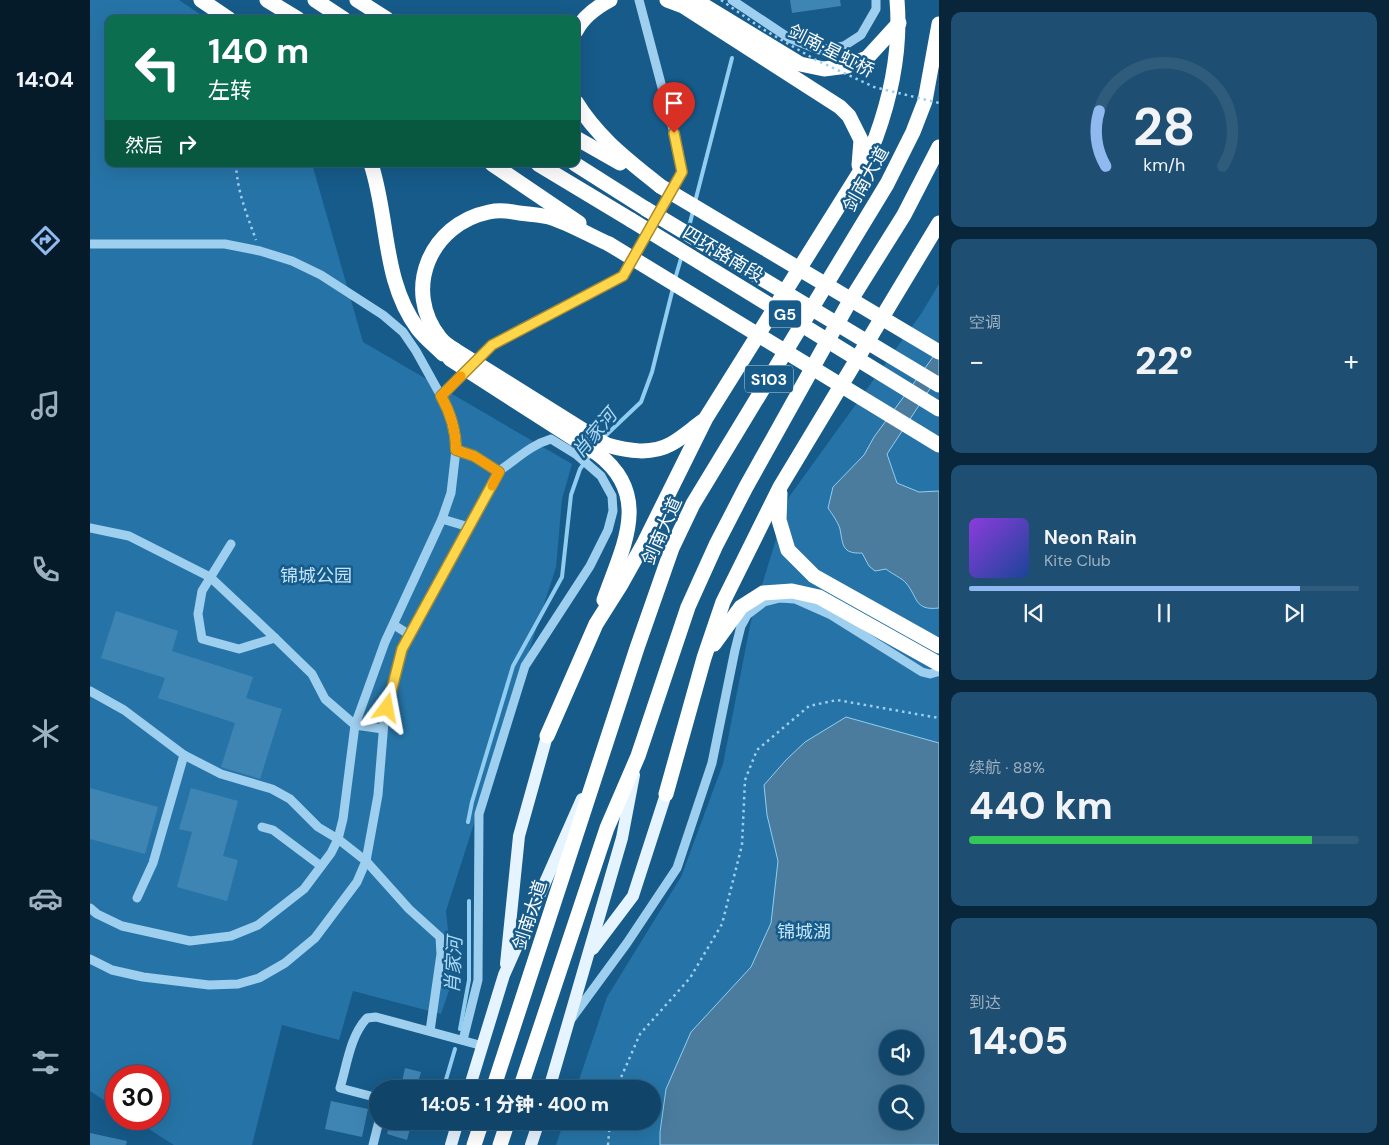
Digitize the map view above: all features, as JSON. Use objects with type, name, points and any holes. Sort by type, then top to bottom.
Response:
[{"type":"highway","points":[[201,0],[223,15]]},
{"type":"highway","points":[[260,0],[281,15]]},
{"type":"highway","points":[[267,0],[291,15]]},
{"type":"highway","points":[[314,0],[338,15]]},
{"type":"highway","points":[[357,0],[380,15]]},
{"type":"highway","points":[[580,25],[597,7],[610,0]]},
{"type":"highway","points":[[667,0],[683,6],[840,107],[849,116],[862,140],[858,176]]},
{"type":"highway","points":[[694,0],[800,64],[824,70],[847,66],[867,58],[899,23]]},
{"type":"highway","points":[[596,624],[643,545],[706,418],[858,176],[876,138],[896,63],[899,23],[897,0]]},
{"type":"highway","name":"剑南大道","points":[[496,1080],[672,548],[693,504],[887,184],[913,132],[925,101],[939,24]]},
{"type":"highway","points":[[580,109],[587,120],[610,146],[660,186]]},
{"type":"highway","points":[[580,140],[939,352]]},
{"type":"highway","name":"S103","points":[[638,756],[688,607],[716,545],[746,487],[847,306],[904,215],[939,147]]},
{"type":"highway","points":[[372,167],[378,186],[389,258],[397,288],[418,330],[609,462],[624,483],[630,505],[630,516],[624,543],[596,624],[548,736]]},
{"type":"highway","points":[[496,167],[609,244],[939,445]]},
{"type":"highway","name":"四环路南段","points":[[543,167],[939,409]]},
{"type":"highway","name":"四环路南段","points":[[580,167],[646,209],[939,385]]},
{"type":"highway","points":[[452,355],[430,322],[424,305],[423,289],[430,255],[439,240],[452,229],[469,218],[490,211],[511,212],[549,218],[609,244]]},
{"type":"highway","points":[[666,794],[704,658],[723,602],[780,487],[939,224]]},
{"type":"highway","points":[[925,246],[939,234]]},
{"type":"highway","points":[[598,455],[626,450],[646,451],[670,445],[706,418]]},
{"type":"highway","points":[[780,487],[779,520],[788,550],[814,576],[919,644],[939,664]]},
{"type":"highway","points":[[704,658],[741,606],[762,593],[792,591],[819,597],[919,644],[939,646]]},
{"type":"highway","points":[[523,1080],[607,828],[638,756]]},
{"type":"highway","points":[[474,1145],[479,1130]]},
{"type":"highway","points":[[500,1145],[505,1130]]},
{"type":"main road","points":[[504,975],[519,836],[548,736]]},
{"type":"main road","points":[[472,1080],[504,975],[607,742]]},
{"type":"main road","points":[[552,1080],[622,838],[638,756]]},
{"type":"main road","points":[[588,954],[633,896],[666,794]]},
{"type":"main road","points":[[451,1145],[455,1130]]},
{"type":"main road","points":[[531,1145],[536,1130]]},
{"type":"street","points":[[441,396],[492,345],[623,276],[682,172],[679,152],[640,0]]},
{"type":"street","points":[[732,0],[789,38],[819,50],[844,46],[861,35],[876,9],[876,0]]},
{"type":"street","points":[[90,244],[225,244],[260,251],[321,275],[383,315],[403,332],[416,351],[446,405],[456,438],[451,493],[442,519],[385,642],[355,725],[343,819],[338,839],[304,889],[258,925],[231,936],[190,941],[159,936],[122,926],[97,914],[90,908]]},
{"type":"street","points":[[90,960],[112,970],[172,982],[209,985],[238,984],[259,978],[285,963],[315,938],[357,882],[366,860],[378,795],[383,729],[402,649],[499,472],[524,452],[541,442],[551,439],[579,457],[598,455],[601,476],[612,496],[613,511],[608,530],[590,566],[525,666],[479,814],[478,980],[463,1040]]},
{"type":"street","points":[[456,450],[474,456],[499,472]]},
{"type":"street","points":[[442,519],[469,527]]},
{"type":"street","points":[[90,528],[129,536],[210,576],[312,674],[325,699],[355,725],[383,729]]},
{"type":"street","points":[[231,544],[202,591],[198,614],[202,639],[239,649],[275,638]]},
{"type":"street","points":[[569,1023],[627,943],[677,868],[712,763],[735,650],[747,615],[764,602],[780,598],[795,599],[831,615],[922,672],[930,674],[937,672],[939,668]]},
{"type":"street","points":[[394,625],[410,635]]},
{"type":"street","points":[[90,691],[124,710],[184,754],[221,774],[272,789],[290,799],[318,827],[366,860],[409,909],[440,936],[441,954],[430,1031]]},
{"type":"street","points":[[137,898],[153,863],[184,754]]},
{"type":"street","points":[[262,827],[274,830],[321,866]]},
{"type":"street","points":[[369,1096],[340,1088],[351,1047],[360,1026],[367,1018],[376,1017],[483,1046]]},
{"type":"street","points":[[373,1145],[377,1130]]},
{"type":"path","name":"剑南·星虹桥","points":[[721,0],[761,28],[816,60],[874,87],[939,103]]},
{"type":"path","points":[[236,167],[243,204],[260,251]]},
{"type":"path","points":[[620,1080],[640,1034],[690,978],[722,924],[742,845],[745,780],[757,750],[809,706],[837,700],[939,718]]},
{"type":"path","points":[[608,1145],[609,1130]]},
{"type":"green space","name":"锦城公园","points":[[90,0],[179,0],[201,15],[105,15],[105,167],[313,167],[363,342],[572,464],[562,499],[556,567],[446,911],[453,979],[441,1014],[353,991],[339,1040],[282,1025],[252,1145],[174,1145],[150,1130],[170,1130],[170,1065],[105,1065],[105,1101],[90,1091]]},
{"type":"green space","name":"锦城湖","points":[[939,284],[939,1145],[556,1145],[561,1130],[661,1130],[661,1080],[579,1080],[607,997],[681,877],[723,764],[751,621],[789,497],[921,314]]},
{"type":"shaded area","points":[[939,349],[939,375],[887,454],[897,483],[919,492],[939,491],[939,608],[931,608],[925,607],[918,602],[902,579],[886,569],[875,571],[869,566],[862,553],[847,550],[843,544],[838,524],[828,508],[833,487],[864,455],[874,437]]},
{"type":"shaded area","name":"锦城湖","points":[[846,717],[939,743],[939,1145],[660,1145],[666,1089],[691,1032],[751,967],[771,923],[778,861],[767,815],[764,785],[805,742]]},
{"type":"building","points":[[790,0],[840,0],[841,6],[792,13]]},
{"type":"building","points":[[116,611],[178,631],[172,651],[253,677],[246,698],[282,709],[260,779],[221,767],[235,723],[158,698],[165,678],[101,658]]},
{"type":"building","points":[[90,788],[158,807],[145,854],[90,839]]},
{"type":"building","points":[[191,788],[238,801],[223,856],[238,860],[227,901],[177,887],[192,832],[179,829]]},
{"type":"building","points":[[405,1068],[421,1072],[419,1080],[402,1080]]},
{"type":"building","points":[[331,1101],[368,1109],[362,1137],[325,1129]]},
{"type":"building","points":[[388,1130],[410,1130],[407,1140],[387,1134]]},
{"type":"building","points":[[90,1133],[127,1141],[126,1145],[90,1145]]},
{"type":"waterway","name":"肖家河","points":[[695,202],[732,58]]},
{"type":"waterway","name":"肖家河","points":[[688,231],[693,211]]},
{"type":"waterway","name":"肖家河","points":[[675,279],[682,255]]},
{"type":"waterway","name":"肖家河","points":[[603,438],[641,402],[652,372],[673,288]]},
{"type":"waterway","name":"肖家河","points":[[468,822],[472,802],[513,666],[562,577],[571,495],[580,469],[591,454]]},
{"type":"waterway","name":"肖家河","points":[[460,1029],[469,980],[469,901]]},
{"type":"waterway","name":"肖家河","points":[[446,1080],[455,1049]]},
{"type":"slow traffic","points":[[461,376],[441,396],[446,405],[456,438],[456,450],[474,456],[499,472],[492,486]]},
{"type":"route","points":[[387,708],[402,649],[499,472],[474,456],[456,450],[456,438],[446,405],[441,396],[492,345],[623,276],[682,172],[674,133]]}]
